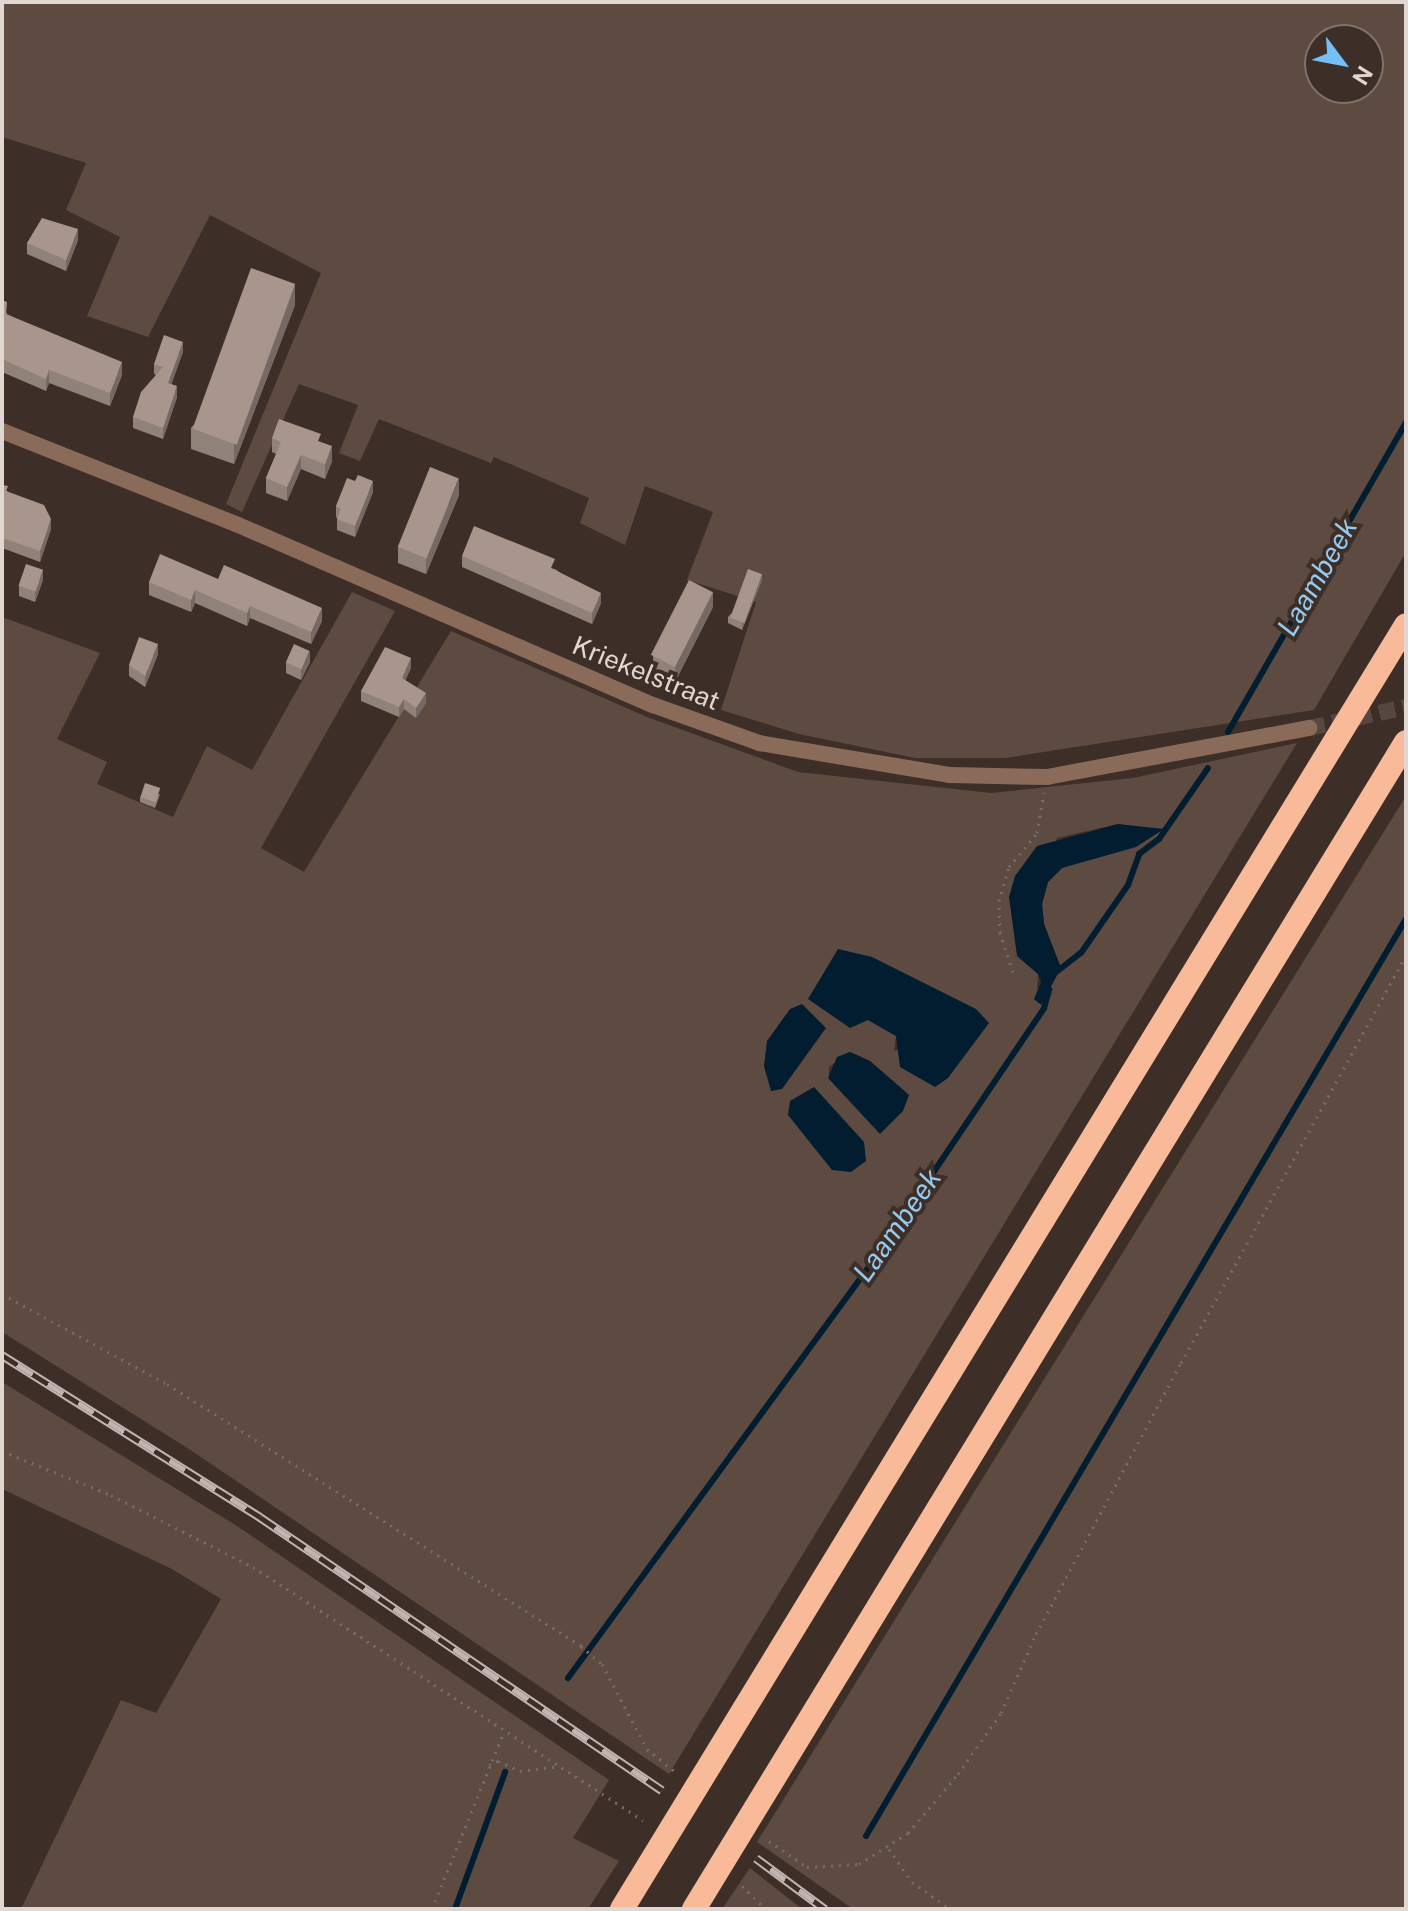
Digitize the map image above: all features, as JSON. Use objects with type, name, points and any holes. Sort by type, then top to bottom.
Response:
[{"type":"highway","points":[[622,1909],[1406,625]]},
{"type":"highway","points":[[694,1909],[1406,742]]},
{"type":"street","name":"Kriekelstraat","points":[[2,431],[236,524],[653,705],[759,743],[950,775],[1047,777],[1309,728]]},
{"type":"path","points":[[1013,972],[1000,933],[999,901],[1009,867],[1037,833],[1047,777]]},
{"type":"path","points":[[769,1841],[807,1867],[859,1864],[889,1849],[958,1774],[1001,1713],[1036,1634],[1406,955]]},
{"type":"path","points":[[2,1294],[167,1384],[581,1646],[602,1664],[647,1749],[674,1771]]},
{"type":"path","points":[[2,1451],[111,1495],[253,1567],[643,1820]]},
{"type":"path","points":[[432,1909],[504,1732]]},
{"type":"path","points":[[489,1765],[498,1761],[520,1771],[557,1767]]},
{"type":"path","points":[[889,1849],[912,1882],[950,1909]]},
{"type":"path","points":[[742,1886],[766,1909]]},
{"type":"shaded area","points":[[2,2],[1406,2],[1406,552],[1314,710],[1005,758],[915,758],[799,734],[721,710],[756,602],[687,580],[713,512],[645,486],[625,545],[580,523],[589,498],[494,457],[491,463],[379,419],[360,461],[339,453],[358,405],[299,384],[242,512],[226,504],[321,273],[210,215],[148,337],[87,316],[120,237],[66,210],[86,163],[2,137]]},
{"type":"shaded area","points":[[352,592],[395,611],[261,848],[304,872],[451,631],[647,717],[798,772],[991,793],[1133,778],[1297,743],[669,1774],[189,1449],[2,1332],[2,617],[100,653],[57,739],[107,762],[97,784],[173,817],[207,746],[252,770]],"holes":[[[1118,824],[1163,830],[1062,868],[1048,882],[1042,904],[1044,924],[1061,968],[1037,989],[1038,974],[1017,956],[1057,838]],[[868,1020],[989,1023],[894,1051],[896,1036]],[[850,1052],[870,1061],[909,1095],[880,1133],[829,1078],[829,1067]]]},
{"type":"shaded area","points":[[1406,796],[1406,1909],[853,1909],[757,1842]]},
{"type":"shaded area","points":[[2,1382],[237,1526],[609,1780],[573,1838],[619,1861],[588,1909],[21,1909],[121,1700],[156,1713],[221,1599],[172,1569],[2,1489]]},
{"type":"shaded area","points":[[750,1868],[802,1909],[722,1909]]},
{"type":"water","points":[[1118,824],[1164,829],[1136,847],[1062,868],[1048,882],[1042,904],[1044,924],[1061,968],[1041,1005],[1034,999],[1041,982],[1038,974],[1017,956],[1009,897],[1015,876],[1037,846]]},
{"type":"water","points":[[838,949],[872,957],[976,1009],[989,1023],[948,1078],[935,1087],[900,1067],[896,1036],[868,1020],[850,1028],[808,999]]},
{"type":"water","points":[[802,1004],[826,1028],[782,1089],[771,1091],[764,1066],[767,1041],[790,1009]]},
{"type":"water","points":[[850,1052],[870,1061],[909,1095],[903,1111],[880,1134],[828,1078],[837,1057]]},
{"type":"water","points":[[814,1087],[864,1142],[866,1161],[851,1172],[832,1170],[788,1115],[790,1101]]},
{"type":"building","points":[[42,218],[78,229],[66,260],[27,243]]},
{"type":"building","points":[[251,268],[295,284],[237,445],[193,429]]},
{"type":"building","points":[[2,300],[7,302],[6,314],[122,362],[110,393],[49,370],[46,379],[2,359]]},
{"type":"building","points":[[164,335],[183,342],[168,383],[177,386],[163,428],[133,417],[141,392],[163,367],[154,364]]},
{"type":"building","points":[[279,419],[321,434],[318,441],[332,446],[325,464],[301,455],[287,487],[266,478],[281,442],[272,438]]},
{"type":"building","points":[[430,467],[459,479],[427,558],[398,547]]},
{"type":"building","points":[[358,475],[373,481],[355,526],[337,519],[341,509],[336,506],[347,478],[355,481]]},
{"type":"building","points":[[2,485],[8,486],[6,491],[44,505],[51,519],[40,551],[2,538]]},
{"type":"building","points":[[474,526],[555,559],[551,568],[601,593],[592,613],[462,556]]},
{"type":"building","points":[[160,554],[218,579],[224,565],[322,608],[311,632],[250,606],[247,613],[195,590],[191,600],[149,582]]},
{"type":"building","points":[[26,564],[43,570],[36,592],[19,586]]},
{"type":"building","points":[[748,569],[762,574],[744,623],[730,618]]},
{"type":"building","points":[[689,580],[713,592],[675,667],[651,655]]},
{"type":"building","points":[[139,637],[158,644],[145,676],[129,665]]},
{"type":"building","points":[[294,644],[310,651],[301,669],[286,662]]},
{"type":"building","points":[[385,647],[411,658],[402,678],[426,693],[416,708],[404,699],[399,707],[361,691]]},
{"type":"building","points":[[145,783],[160,788],[156,802],[140,797]]},
{"type":"waterway","name":"Laambeek","points":[[1228,732],[1406,422]]},
{"type":"waterway","name":"Laambeek","points":[[1055,973],[1081,953],[1128,885],[1139,854],[1159,839],[1208,768]]},
{"type":"waterway","points":[[866,1836],[1406,919]]},
{"type":"waterway","name":"Laambeek","points":[[568,1678],[879,1253],[1044,1008],[1049,990]]},
{"type":"waterway","name":"Laambeek","points":[[455,1909],[505,1772]]},
{"type":"tunnel","points":[[1309,728],[1406,707]]},
{"type":"railway","points":[[2,1355],[260,1517],[662,1790]]},
{"type":"railway","points":[[756,1858],[825,1909]]}]
